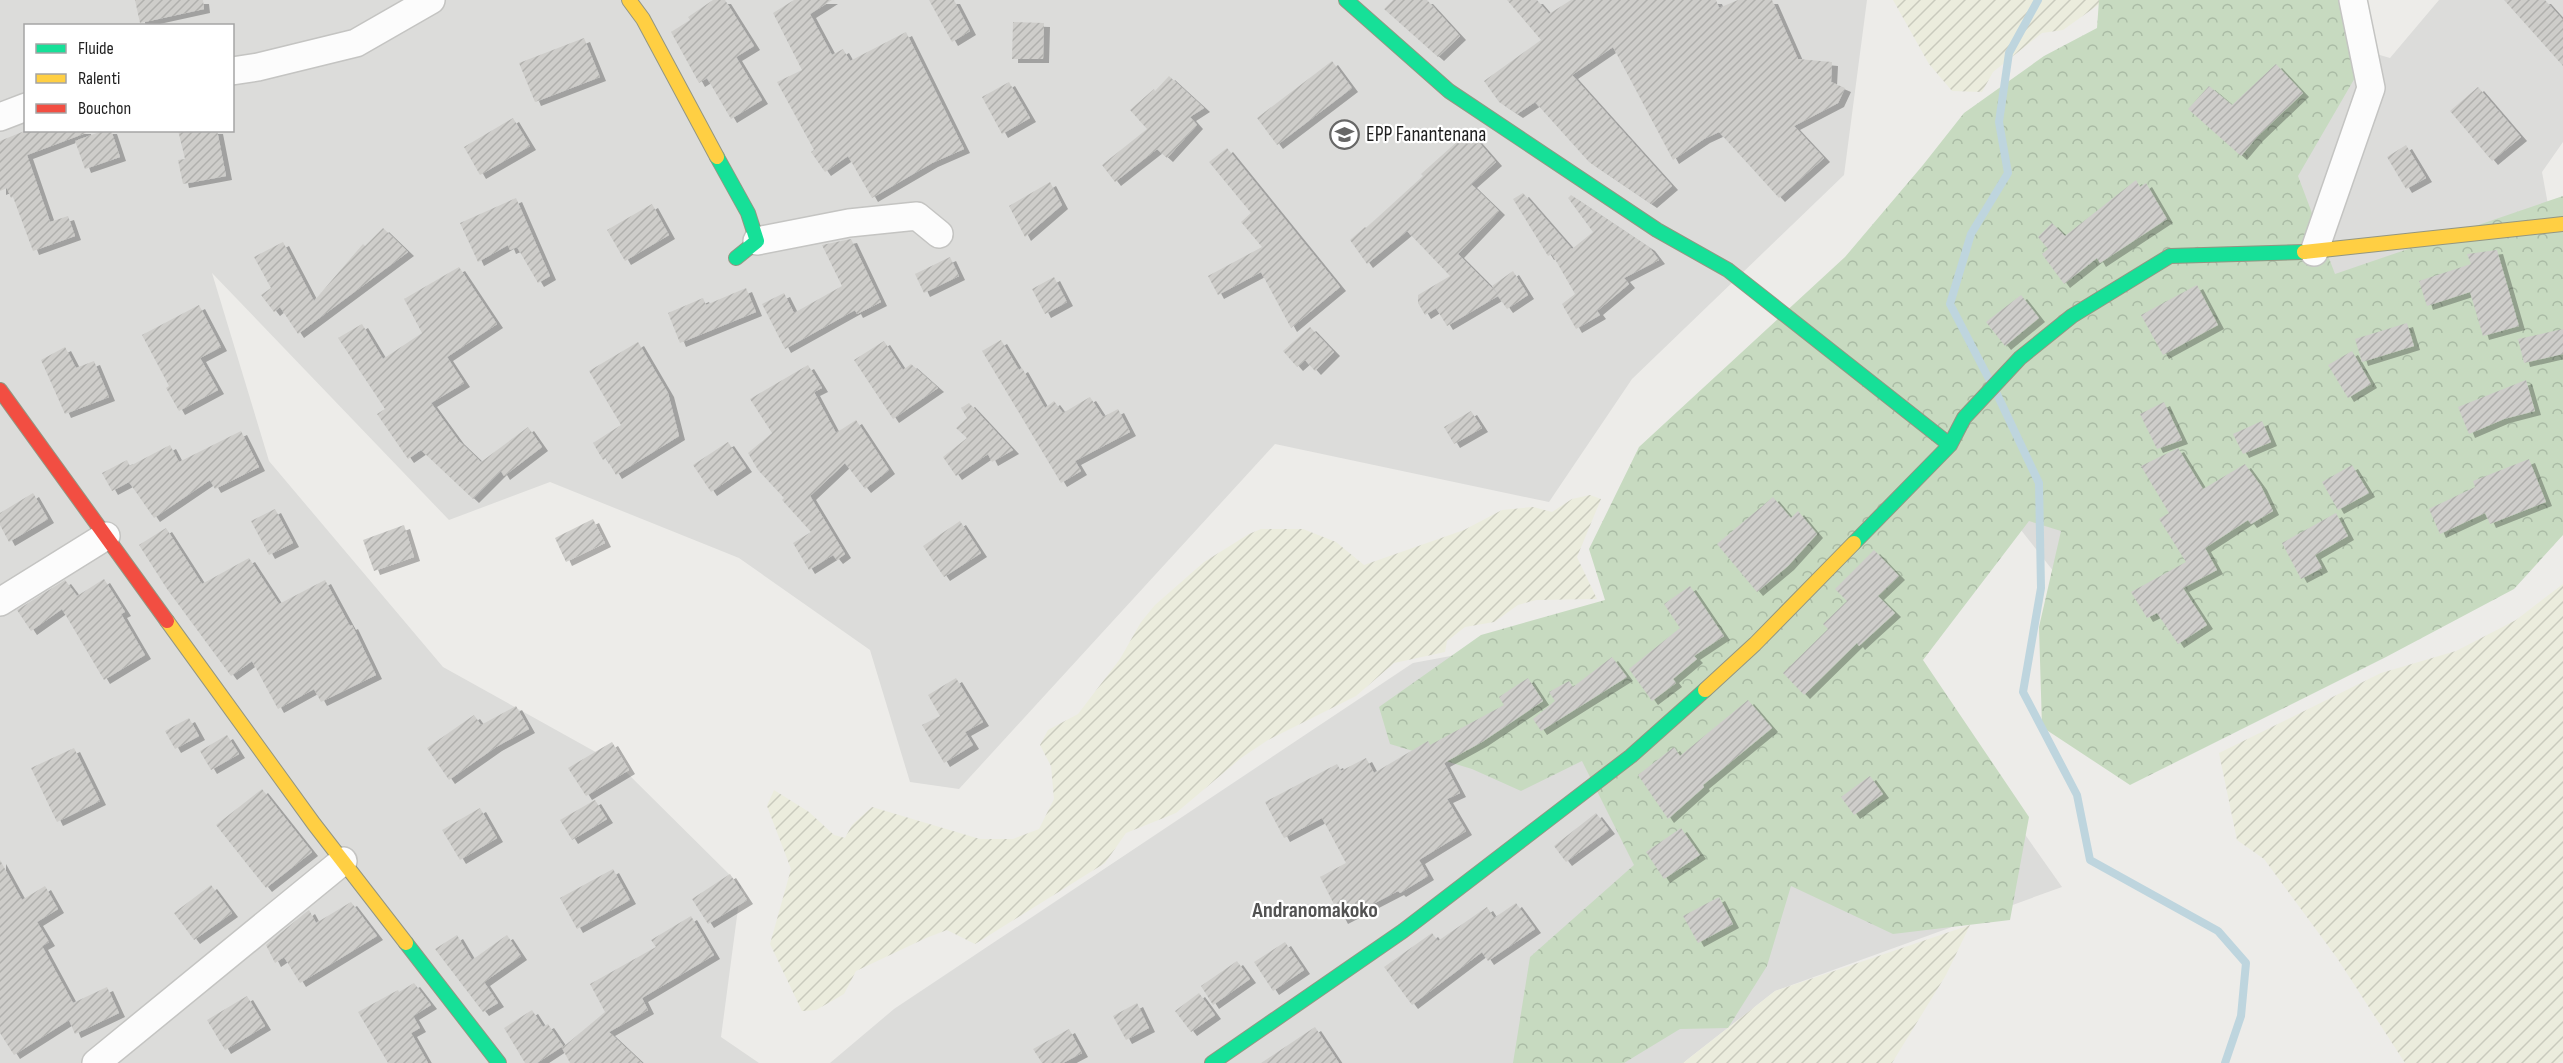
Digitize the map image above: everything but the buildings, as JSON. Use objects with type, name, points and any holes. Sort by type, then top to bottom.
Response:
[{"type":"street","points":[[234,71],[258,68],[356,43],[431,0]]},
{"type":"street","points":[[629,0],[642,19],[748,213],[757,241]]},
{"type":"street","points":[[1346,0],[1449,91],[1657,230],[1728,270],[1950,445]]},
{"type":"street","points":[[2314,252],[2371,88],[2353,0]]},
{"type":"street","points":[[0,117],[24,108]]},
{"type":"street","points":[[736,258],[757,241],[849,224],[917,216],[939,234]]},
{"type":"street","points":[[1212,1063],[1403,931],[1631,756],[1755,644],[1950,445],[1964,418],[2020,358],[2072,316],[2170,256],[2314,252],[2563,224]]},
{"type":"street","points":[[0,390],[314,824],[499,1063]]},
{"type":"street","points":[[0,602],[106,536]]},
{"type":"street","points":[[96,1063],[343,861]]},
{"type":"shaded area","points":[[0,0],[1867,0],[1844,175],[1632,379],[1549,502],[1275,444],[959,789],[910,782],[870,650],[739,558],[550,482],[449,520],[212,273],[269,461],[443,667],[619,765],[741,886],[721,1037],[759,1063],[0,1063]]},
{"type":"shaded area","points":[[1893,0],[2105,0],[2063,30],[2042,33],[1993,72],[1982,92],[1952,91],[1929,64]]},
{"type":"shaded area","points":[[2439,0],[2563,0],[2563,142],[2542,172],[2563,286],[2142,684],[2017,525],[1904,663],[2062,887],[1775,991],[1683,1063],[830,1063],[894,1009],[1413,663],[1617,625],[2261,20],[2390,58]]},
{"type":"shaded area","points":[[1590,495],[1601,499],[1577,557],[1597,599],[1536,600],[1518,605],[1494,622],[1465,627],[1447,641],[1445,652],[1394,663],[1356,696],[1268,740],[1241,758],[1176,813],[1126,833],[1105,863],[975,944],[947,930],[926,938],[856,971],[844,994],[816,1010],[802,1011],[770,944],[791,869],[767,806],[774,790],[809,812],[834,835],[845,838],[852,825],[872,807],[980,839],[1013,839],[1039,829],[1054,799],[1051,766],[1040,745],[1048,730],[1078,714],[1120,659],[1141,622],[1155,605],[1204,562],[1249,534],[1261,529],[1303,529],[1336,542],[1364,565],[1464,530],[1502,510],[1533,507],[1552,512],[1572,499]]},
{"type":"shaded area","points":[[2563,584],[2563,1060],[2558,1063],[2405,1063],[2337,958],[2264,859],[2237,840],[2219,753],[2381,673],[2456,651],[2516,620]]},
{"type":"shaded area","points":[[1970,925],[1946,975],[1892,1063],[1683,1063],[1775,991]]},
{"type":"green space","points":[[2099,0],[2343,0],[2356,76],[2298,176],[2335,274],[2563,196],[2563,535],[2514,589],[2386,657],[2130,785],[2042,727],[2039,627],[2061,531],[2029,521],[1923,660],[2029,817],[2010,920],[1893,934],[1791,886],[1767,966],[1728,1028],[1680,1029],[1624,1063],[1513,1063],[1530,957],[1634,865],[1582,761],[1521,791],[1472,769],[1390,744],[1379,707],[1481,635],[1605,600],[1589,549],[1639,447],[1845,257],[1964,113],[2044,56],[2097,28]]},
{"type":"waterway","points":[[1990,381],[1950,304],[1971,234],[2008,173],[1999,122],[2009,53],[2038,0]]},
{"type":"waterway","points":[[1996,392],[2039,483],[2041,588],[2023,692],[2077,795],[2090,860],[2218,931],[2246,963],[2241,1016],[2225,1063]]},
{"type":"traffic: fast","points":[[1346,0],[1449,91],[1657,230],[1728,270],[1950,445]]},
{"type":"traffic: fast","points":[[717,157],[748,213],[757,241],[736,258]]},
{"type":"traffic: fast","points":[[1854,543],[1950,445],[1964,418],[2020,358],[2072,316],[2170,256],[2304,252]]},
{"type":"traffic: fast","points":[[1212,1063],[1403,931],[1631,756],[1705,690]]},
{"type":"traffic: fast","points":[[406,943],[499,1063]]},
{"type":"traffic: slow","points":[[629,0],[643,19],[717,157]]},
{"type":"traffic: slow","points":[[2304,252],[2563,224]]},
{"type":"traffic: slow","points":[[1705,690],[1755,644],[1854,543]]},
{"type":"traffic: slow","points":[[167,621],[314,824],[406,943]]},
{"type":"traffic: jam","points":[[0,390],[167,621]]},
{"type":"place","name":"EPP Fanantenana","points":[[1345,134]]},
{"type":"district","name":"Andranomakoko","points":[[1315,909]]}]
